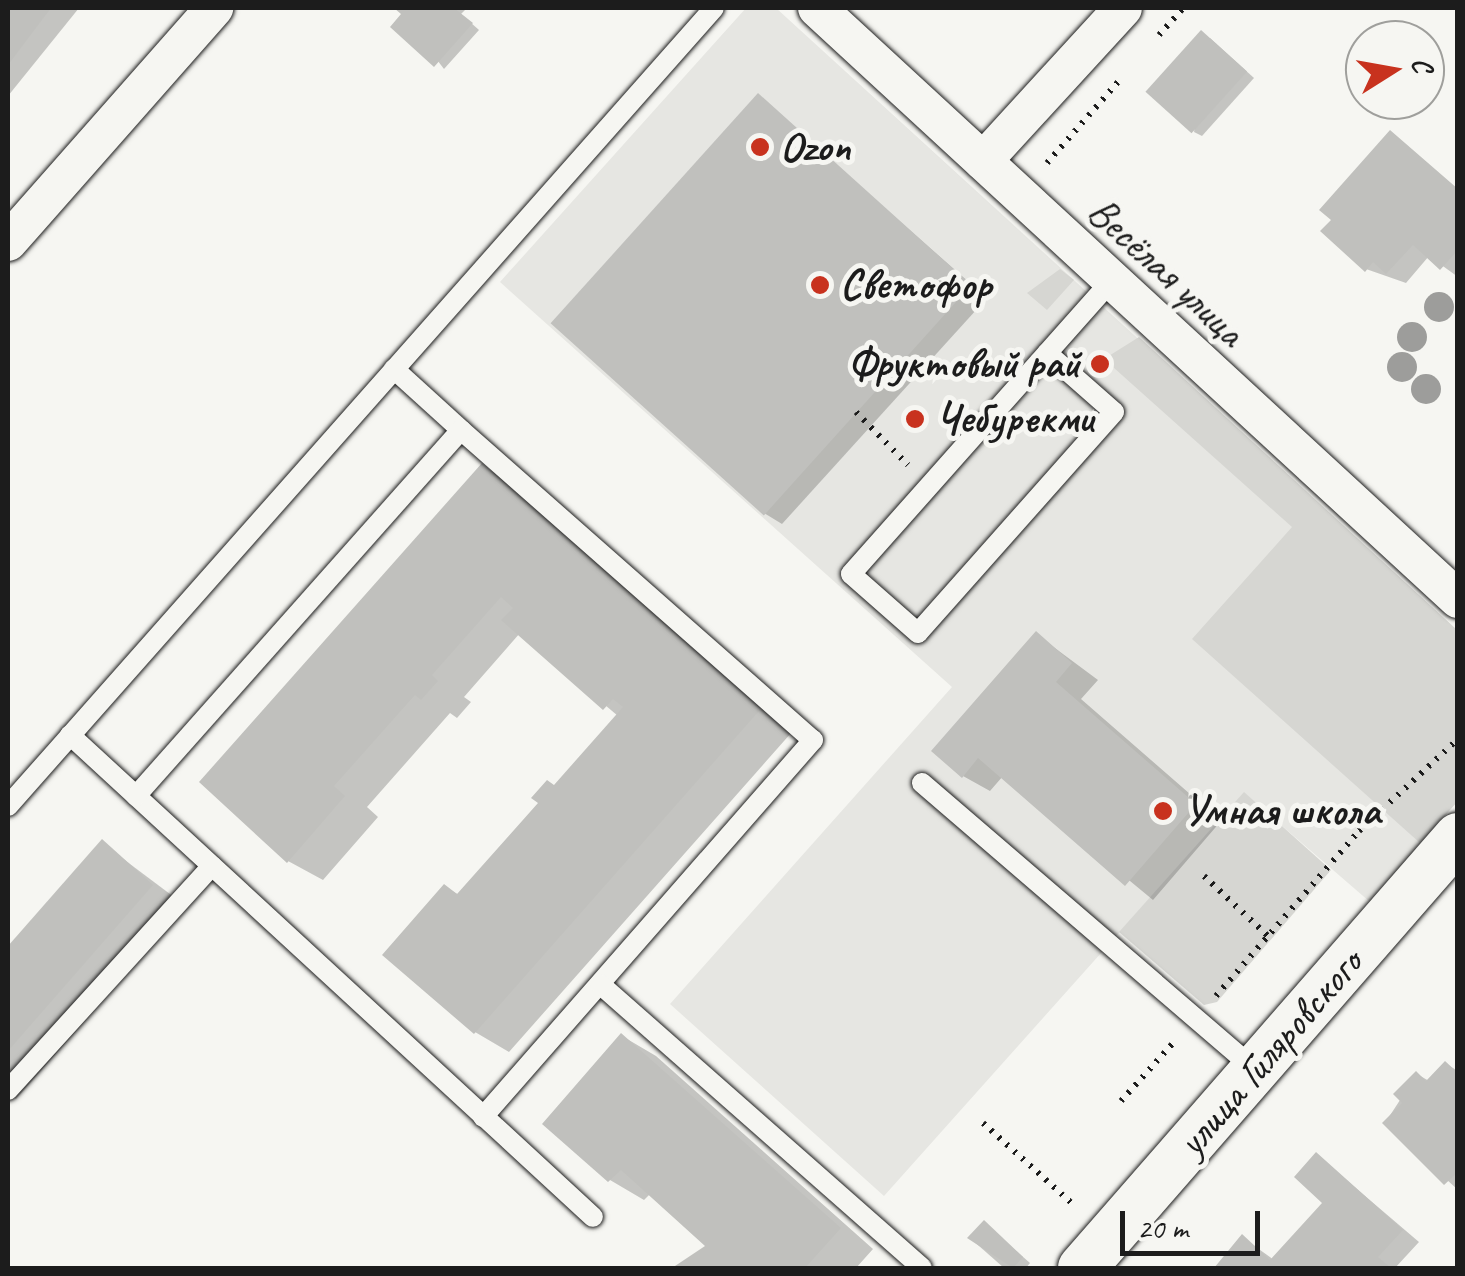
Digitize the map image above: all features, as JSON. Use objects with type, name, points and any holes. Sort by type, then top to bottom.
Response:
[{"type":"street","points":[[8,242],[214,8]]},
{"type":"street","name":"Весёлая улица","points":[[817,8],[1458,599]]},
{"type":"street","points":[[983,162],[1124,8]]},
{"type":"street","name":"улица Гиляровского","points":[[1082,1268],[1458,836]]},
{"type":"lane","points":[[8,806],[714,8]]},
{"type":"lane","points":[[1047,353],[1114,412],[918,633],[851,574],[1047,353],[1110,282]]},
{"type":"lane","points":[[394,369],[813,740],[484,1117]]},
{"type":"lane","points":[[136,796],[461,430]]},
{"type":"lane","points":[[70,735],[593,1217]]},
{"type":"lane","points":[[922,783],[1255,1070]]},
{"type":"lane","points":[[8,1090],[212,866]]},
{"type":"lane","points":[[600,984],[922,1268]]},
{"type":"path","points":[[856,412],[920,477]]},
{"type":"path","points":[[1210,1004],[1359,831],[1458,739]]},
{"type":"path","points":[[1204,876],[1268,936]]},
{"type":"path","points":[[1121,1101],[1177,1038]]},
{"type":"path","points":[[983,1123],[1084,1214]]},
{"type":"shaded area","points":[[746,8],[776,8],[1457,630],[1457,802],[1370,902],[1244,793],[884,1196],[670,1004],[952,687],[500,282]]},
{"type":"shaded area","points":[[1060,269],[1074,280],[1047,310],[1027,293]]},
{"type":"shaded area","points":[[1139,337],[1457,630],[1457,802],[1420,843],[1192,639],[1292,527],[1104,359]]},
{"type":"shaded area","points":[[1244,792],[1331,870],[1217,1002],[1204,1005],[1119,932]]},
{"type":"building","points":[[8,8],[51,8],[8,65]]},
{"type":"building","points":[[394,8],[454,8],[473,23],[434,67],[390,27],[401,14]]},
{"type":"building","points":[[1201,30],[1247,71],[1192,133],[1145,92]]},
{"type":"building","points":[[758,93],[971,285],[764,515],[551,323]]},
{"type":"building","points":[[1390,130],[1458,189],[1458,250],[1440,270],[1413,245],[1386,274],[1373,262],[1365,272],[1320,231],[1331,220],[1319,210]]},
{"type":"building","points":[[482,463],[759,711],[474,1034],[382,955],[444,884],[457,894],[538,803],[531,798],[547,780],[554,785],[623,707],[613,699],[603,710],[501,620],[513,608],[501,597],[432,675],[438,681],[421,700],[415,695],[334,786],[345,796],[287,863],[199,782]]},
{"type":"building","points":[[1036,631],[1072,663],[1056,682],[1196,804],[1125,886],[978,758],[962,778],[931,751]]},
{"type":"building","points":[[102,839],[153,885],[8,1051],[8,946]]},
{"type":"building","points":[[621,1033],[841,1228],[805,1268],[672,1268],[705,1246],[621,1170],[608,1182],[542,1124]]},
{"type":"building","points":[[1445,1061],[1458,1073],[1458,1172],[1444,1185],[1382,1123],[1402,1103],[1393,1094],[1416,1071],[1426,1081]]},
{"type":"building","points":[[1316,1152],[1403,1230],[1378,1257],[1391,1268],[1214,1268],[1242,1234],[1270,1260],[1322,1203],[1294,1177]]},
{"type":"building","points":[[984,1220],[1023,1257],[1013,1268],[967,1238]]},
{"type":"place","name":"Ozon","points":[[760,147]]},
{"type":"place","name":"Светофор","points":[[820,285]]},
{"type":"place","name":"Фруктовый рай","points":[[1100,364]]},
{"type":"place","name":"Чебурекми","points":[[915,419]]},
{"type":"place","name":"Умная школа","points":[[1163,811]]}]
